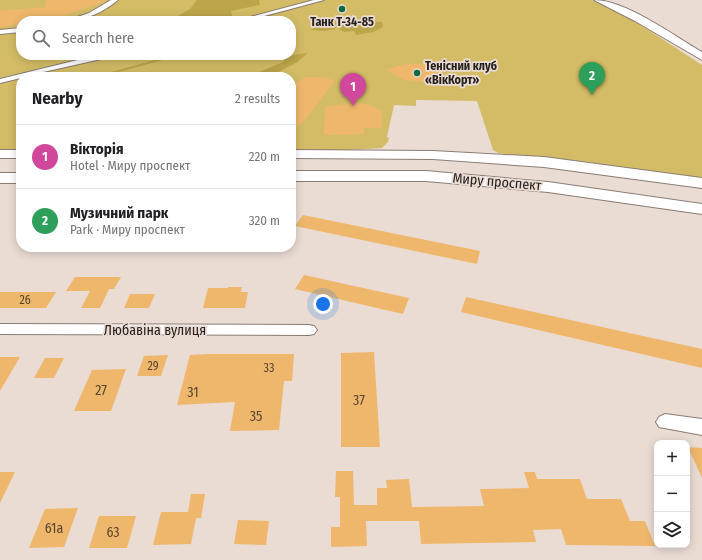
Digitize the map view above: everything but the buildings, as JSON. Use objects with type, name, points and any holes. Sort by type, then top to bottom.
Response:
[{"type":"main road","points":[[598,0],[629,13],[652,25],[702,57]]},
{"type":"main road","points":[[607,0],[638,12],[702,50]]},
{"type":"main road","points":[[0,154],[16,154]]},
{"type":"main road","name":"Миру проспект","points":[[296,154],[433,154],[544,162],[702,183]]},
{"type":"main road","points":[[544,162],[531,170],[536,178],[548,187]]},
{"type":"main road","name":"Миру проспект","points":[[296,176],[426,176],[548,187],[702,208]]},
{"type":"main road","points":[[0,178],[16,178]]},
{"type":"street","points":[[85,16],[115,0]]},
{"type":"street","points":[[258,16],[321,0]]},
{"type":"street","points":[[0,32],[16,30]]},
{"type":"street","points":[[37,72],[86,60]]},
{"type":"street","points":[[0,81],[16,77]]},
{"type":"street","name":"Любавіна вулиця","points":[[0,329],[309,330]]},
{"type":"street","points":[[665,422],[702,427]]},
{"type":"shaded area","points":[[0,0],[592,0],[633,20],[702,65],[702,179],[498,153],[493,150],[477,101],[416,100],[416,106],[394,105],[387,137],[389,138],[388,142],[382,148],[330,151],[296,150],[296,72],[16,72],[16,151],[0,151]]},
{"type":"shaded area","points":[[197,0],[259,0],[260,5],[231,11],[232,16],[178,16],[190,9]]},
{"type":"shaded area","points":[[363,21],[382,22],[383,27],[373,32],[356,35],[354,31],[344,32],[339,29],[341,27],[337,25],[335,29],[324,31],[310,30],[327,23]]},
{"type":"shaded area","points":[[308,53],[296,63],[278,72],[259,72],[283,62],[284,60],[296,60],[296,55]]},
{"type":"shaded area","points":[[155,60],[163,60],[119,72],[111,72]]},
{"type":"place","name":"Танк Т-34-85","points":[[342,9]]},
{"type":"place","name":"Тенісний клуб «ВікКорт»","points":[[417,73]]},
{"type":"place","name":"Музичний парк","points":[[592,95]]},
{"type":"place","name":"Вікторія","points":[[353,106]]}]
